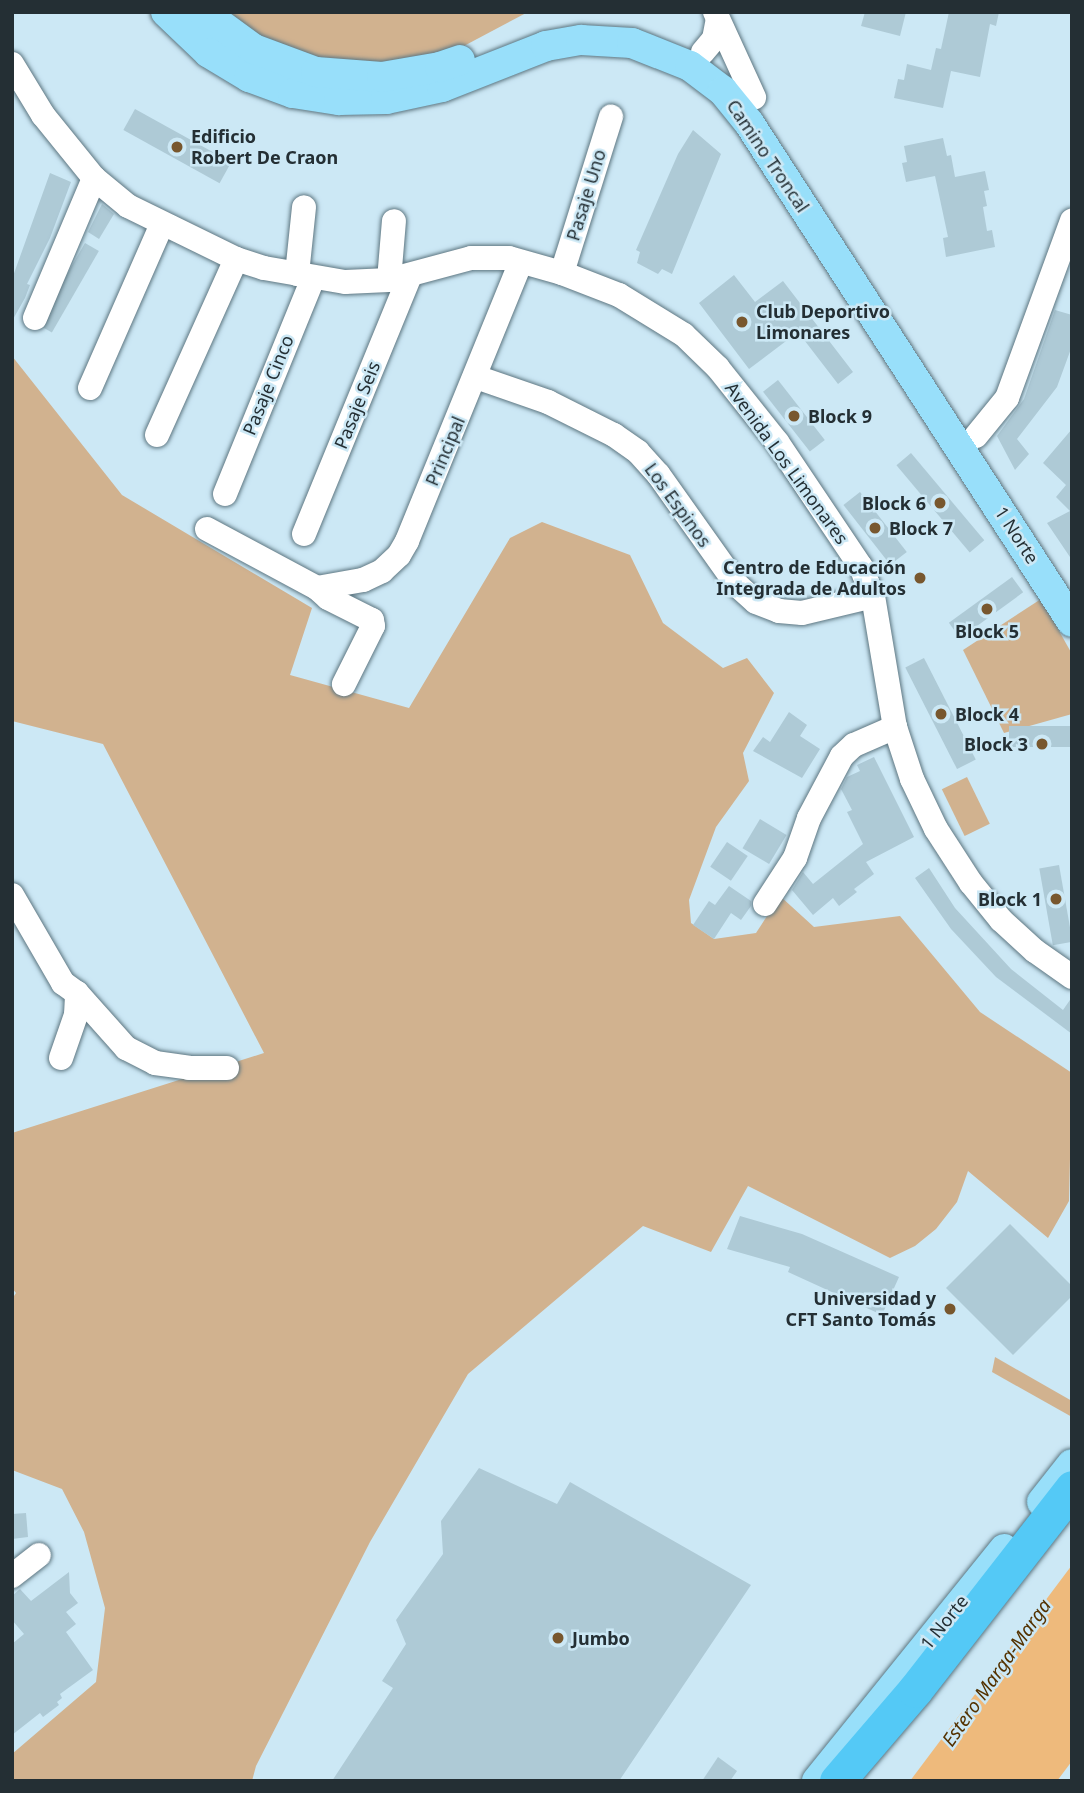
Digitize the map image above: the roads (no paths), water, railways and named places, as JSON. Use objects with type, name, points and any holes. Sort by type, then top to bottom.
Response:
[{"type":"highway","points":[[837,1781],[915,1690],[1072,1488]]},
{"type":"main road","name":"Camino Troncal","points":[[166,12],[209,53],[249,76],[293,93],[339,100],[386,99],[442,87],[526,52],[580,40],[632,43],[690,66],[723,91],[749,123],[969,442]]},
{"type":"main road","name":"Camino Troncal","points":[[203,12],[235,38],[274,58],[316,72],[360,77],[404,75],[440,67],[526,31],[579,20],[607,19],[644,26],[704,52],[722,65],[754,97],[969,442]]},
{"type":"main road","name":"1 Norte","points":[[969,442],[1072,588]]},
{"type":"main road","name":"1 Norte","points":[[969,442],[1072,622]]},
{"type":"main road","name":"1 Norte","points":[[817,1781],[1072,1464]]},
{"type":"main road","name":"1 Norte","points":[[857,1781],[1072,1511]]},
{"type":"street","points":[[704,52],[714,38],[716,16]]},
{"type":"street","points":[[716,16],[754,97]]},
{"type":"street","name":"Avenida Los Limonares","points":[[12,64],[37,106],[81,166],[94,178],[128,206],[236,259],[304,276],[345,282],[400,278],[484,257],[521,262],[562,273],[642,307],[684,335],[718,368],[777,442],[861,566],[873,596],[895,727],[923,804],[971,883],[1009,927],[1072,977]]},
{"type":"street","name":"Pasaje Uno","points":[[562,273],[611,117]]},
{"type":"street","points":[[35,318],[94,178]]},
{"type":"street","name":"Pasaje Cinco","points":[[225,494],[304,276],[304,207]]},
{"type":"street","points":[[969,442],[1007,398],[1072,220]]},
{"type":"street","name":"Pasaje Seis","points":[[304,534],[400,278],[394,221]]},
{"type":"street","points":[[90,388],[162,224]]},
{"type":"street","points":[[158,435],[236,259]]},
{"type":"street","name":"Principal","points":[[317,588],[363,580],[382,571],[399,555],[476,377],[521,262]]},
{"type":"street","name":"Los Espinos","points":[[476,377],[548,402],[614,435],[638,452],[658,474],[737,585],[757,602],[779,611],[802,613],[873,596]]},
{"type":"street","points":[[207,529],[372,620],[373,626],[344,684]]},
{"type":"street","points":[[765,904],[795,858],[809,818],[842,756],[854,745],[895,727]]},
{"type":"street","points":[[12,895],[63,983],[77,993],[126,1048],[155,1063],[189,1068],[227,1068]]},
{"type":"street","points":[[61,1058],[76,1015],[77,993]]},
{"type":"street","points":[[12,1576],[39,1555]]},
{"type":"water","name":"Estero Marga-Marga","points":[[1072,1565],[1072,1761],[1057,1781],[910,1781]]},
{"type":"place","name":"Edificio Robert De Craon","points":[[177,147]]},
{"type":"place","name":"Club Deportivo Limonares","points":[[742,322]]},
{"type":"place","name":"Block 9","points":[[794,416]]},
{"type":"place","name":"Block 6","points":[[940,503]]},
{"type":"place","name":"Block 7","points":[[875,528]]},
{"type":"place","name":"Centro de Educación Integrada de Adultos","points":[[920,578]]},
{"type":"place","name":"Block 5","points":[[987,609]]},
{"type":"place","name":"Block 4","points":[[941,714]]},
{"type":"place","name":"Block 3","points":[[1042,744]]},
{"type":"place","name":"Block 1","points":[[1056,899]]},
{"type":"place","name":"Universidad y CFT Santo Tomás","points":[[950,1309]]},
{"type":"place","name":"Jumbo","points":[[558,1638]]}]
